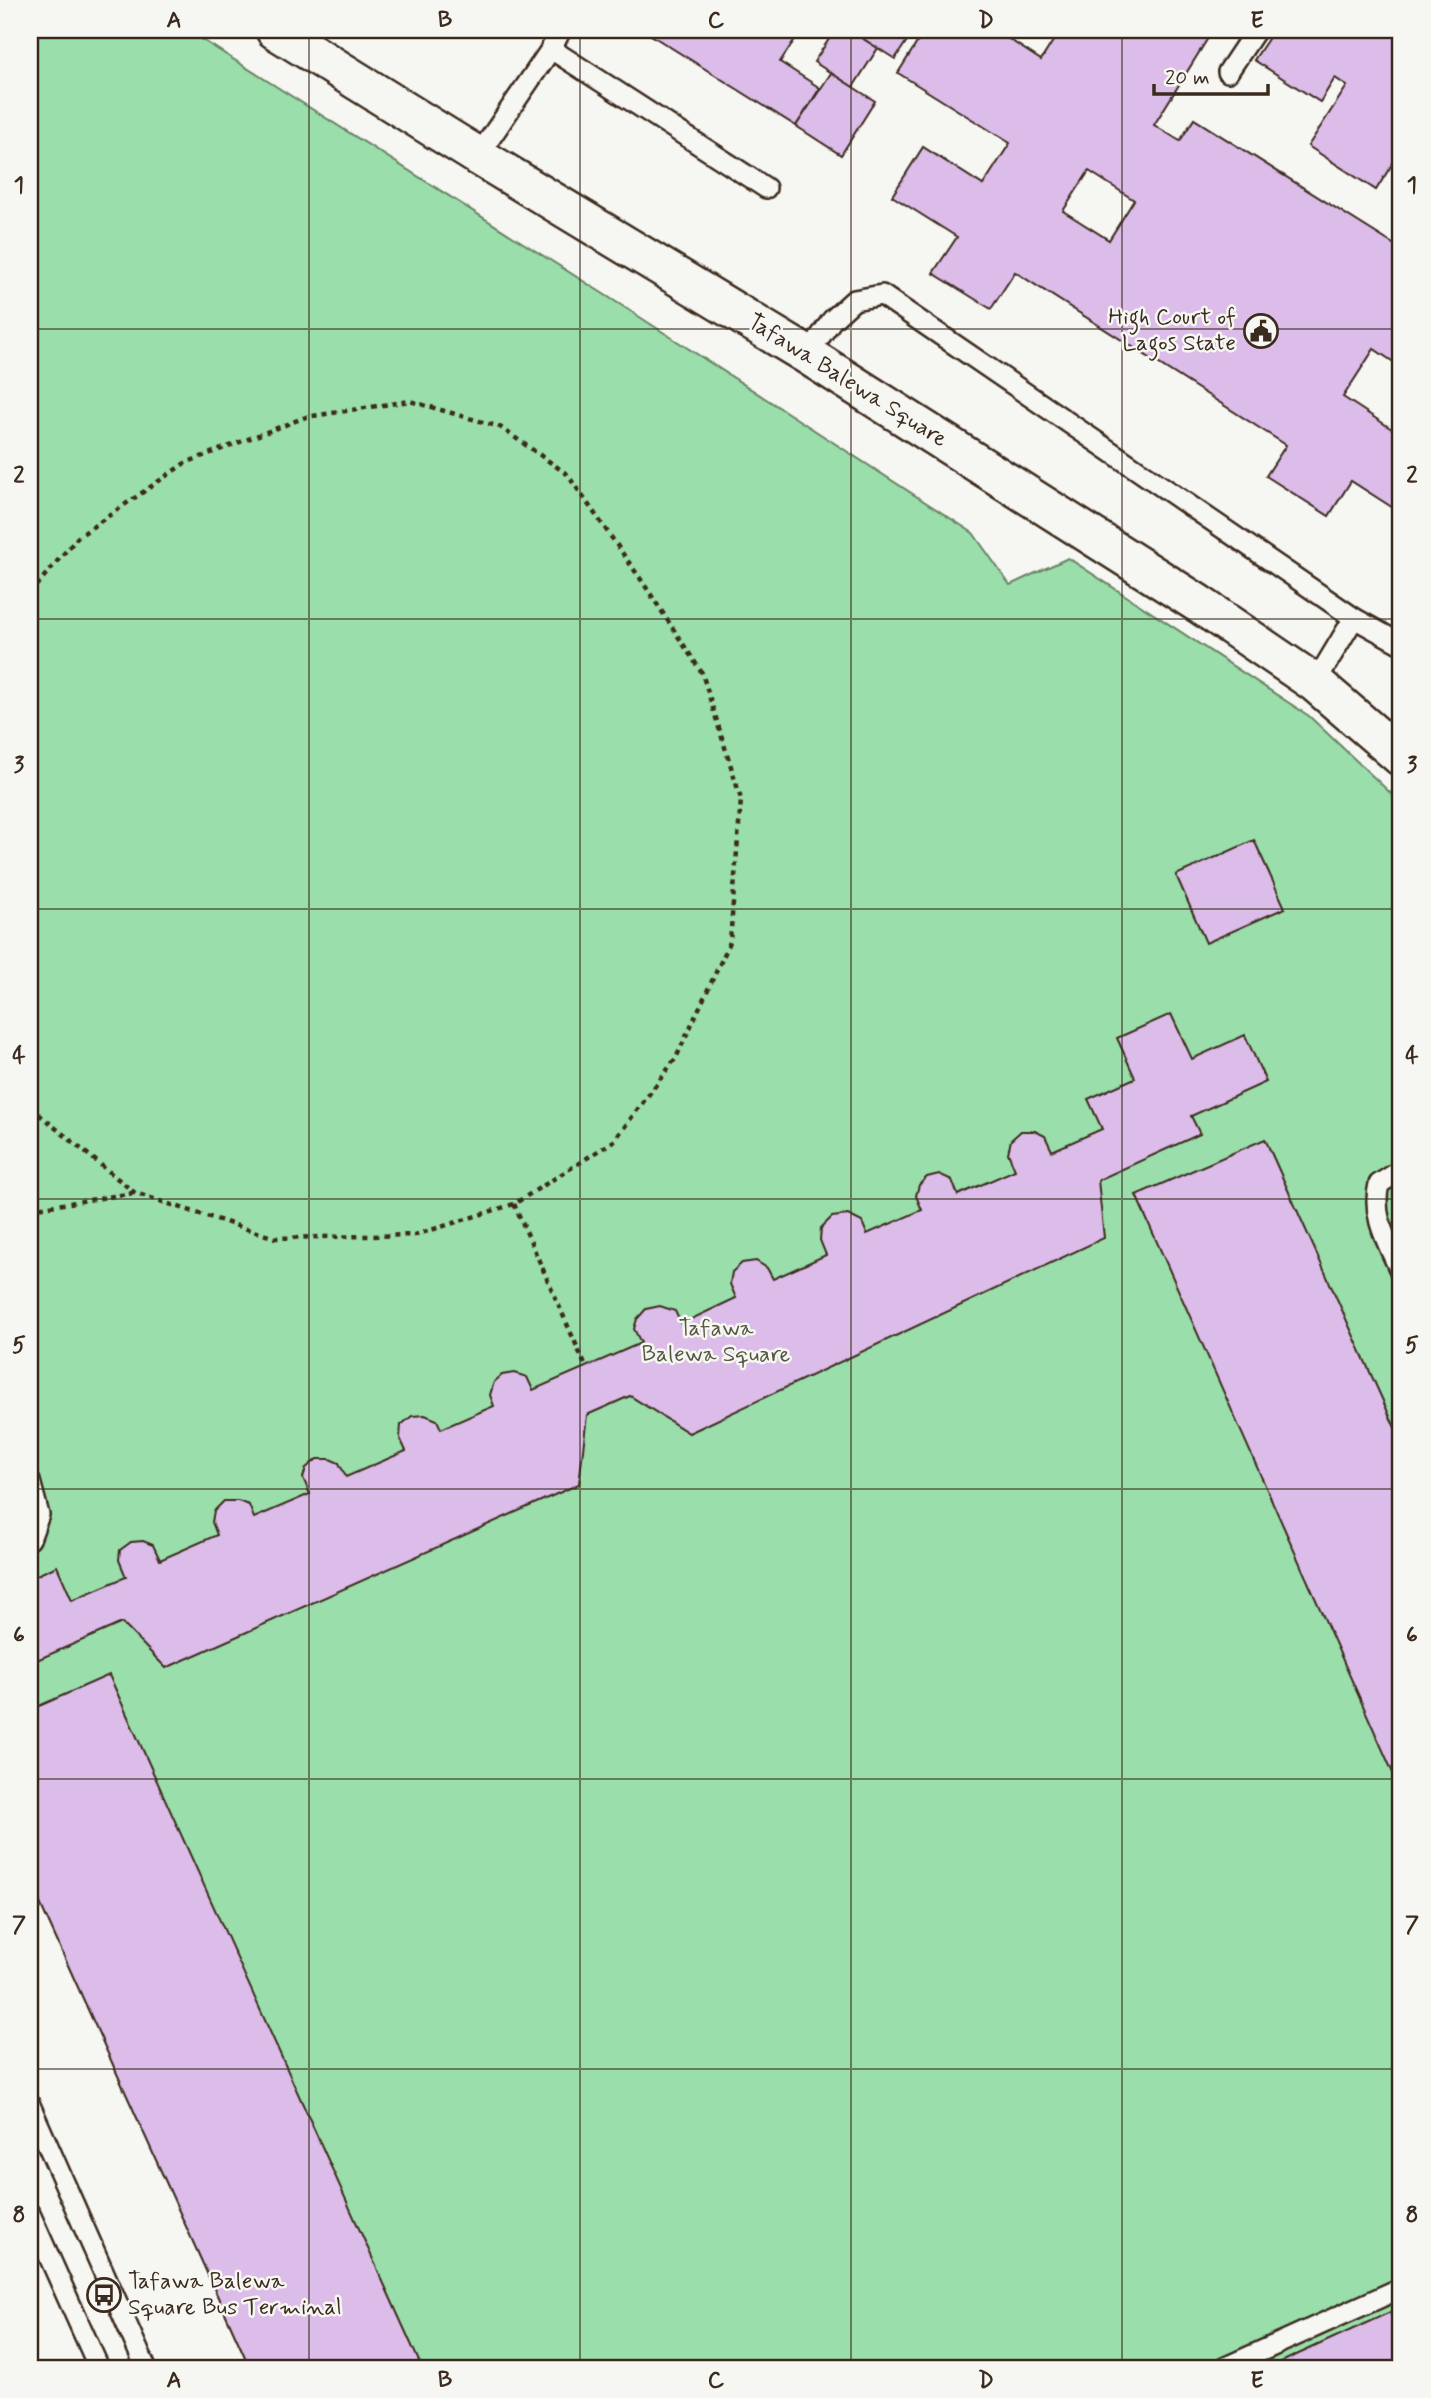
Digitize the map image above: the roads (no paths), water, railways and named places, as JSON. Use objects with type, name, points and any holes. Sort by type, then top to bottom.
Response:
[{"type":"street","name":"Tafawa Balewa Square","points":[[275,30],[807,355],[1199,604],[1315,683],[1401,757]]},
{"type":"lane","points":[[478,156],[551,49],[561,30]]},
{"type":"lane","points":[[1228,72],[1256,30]]},
{"type":"lane","points":[[551,49],[766,188]]},
{"type":"lane","points":[[807,355],[832,320],[854,300],[882,295],[1354,618],[1401,644]]},
{"type":"lane","points":[[1315,683],[1354,618]]},
{"type":"lane","points":[[1401,1170],[1379,1184],[1375,1200],[1380,1223],[1401,1273]]},
{"type":"lane","points":[[30,1481],[39,1515],[30,1539]]},
{"type":"lane","points":[[30,2105],[146,2368]]},
{"type":"lane","points":[[30,2214],[99,2368]]},
{"type":"lane","points":[[1224,2368],[1401,2288]]},
{"type":"place","name":"High Court of Lagos State","points":[[1261,331]]},
{"type":"place","name":"Tafawa Balewa Square Bus Terminal","points":[[104,2295]]}]
